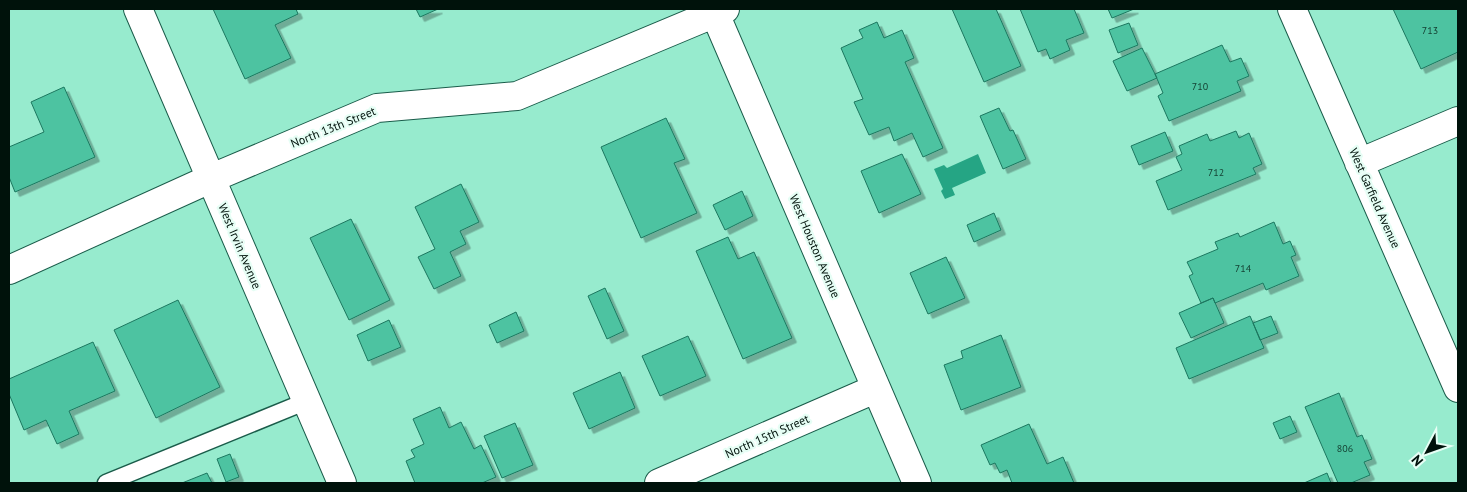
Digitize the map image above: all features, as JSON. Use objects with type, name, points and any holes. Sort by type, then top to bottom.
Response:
[{"type":"street","name":"West Irvin Avenue","points":[[138,9],[342,483]]},
{"type":"street","name":"West Garfield Avenue","points":[[1292,9],[1458,388]]},
{"type":"street","name":"North 13th Street","points":[[9,270],[212,178],[377,108],[517,96],[718,10]]},
{"type":"street","name":"West Houston Avenue","points":[[718,10],[875,389],[917,483]]},
{"type":"street","points":[[1359,164],[1458,122]]},
{"type":"street","name":"North 15th Street","points":[[659,483],[875,389]]},
{"type":"lane","points":[[106,483],[307,401]]},
{"type":"shaded area","points":[[978,154],[986,173],[952,188],[955,195],[945,199],[941,191],[943,189],[934,169],[944,165],[947,168]]},
{"type":"building","points":[[213,9],[296,9],[298,14],[275,25],[291,58],[245,79]]},
{"type":"building","points":[[416,9],[438,9],[420,17]]},
{"type":"building","points":[[952,9],[996,9],[1021,66],[984,82]]},
{"type":"building","points":[[1020,9],[1074,9],[1084,33],[1066,40],[1070,50],[1050,59],[1046,49],[1038,52]]},
{"type":"building","points":[[1108,9],[1134,9],[1112,18]]},
{"type":"building","points":[[1393,9],[1458,9],[1458,52],[1421,69]]},
{"type":"building","points":[[877,22],[884,38],[902,30],[914,58],[905,62],[943,148],[923,157],[912,133],[894,141],[889,127],[869,135],[854,102],[863,99],[841,48],[863,38],[859,30]]},
{"type":"building","points":[[1129,23],[1138,45],[1118,53],[1109,30]]},
{"type":"building","points":[[1222,45],[1230,62],[1241,58],[1249,76],[1237,81],[1241,91],[1169,121],[1158,96],[1163,93],[1155,74]]},
{"type":"building","points":[[1142,48],[1157,78],[1127,91],[1113,61]]},
{"type":"building","points":[[64,87],[95,157],[15,192],[9,177],[9,147],[44,132],[31,102]]},
{"type":"building","points":[[999,108],[1010,131],[1013,130],[1026,159],[1003,169],[980,116]]},
{"type":"building","points":[[666,118],[685,159],[674,163],[697,213],[641,238],[601,147]]},
{"type":"building","points":[[1236,131],[1239,138],[1249,133],[1262,164],[1253,168],[1256,174],[1168,210],[1156,181],[1182,170],[1176,157],[1182,154],[1179,146],[1207,134],[1210,141]]},
{"type":"building","points":[[1165,132],[1173,151],[1139,165],[1131,146]]},
{"type":"building","points":[[902,154],[921,194],[879,213],[861,171]]},
{"type":"building","points":[[461,184],[479,222],[460,231],[466,244],[450,252],[461,276],[434,289],[418,257],[435,249],[415,207]]},
{"type":"building","points":[[742,191],[753,216],[725,230],[713,205]]},
{"type":"building","points":[[994,213],[1001,230],[974,242],[967,225]]},
{"type":"building","points":[[351,219],[390,300],[349,320],[310,238]]},
{"type":"building","points":[[1274,222],[1283,244],[1290,241],[1296,255],[1291,257],[1299,276],[1266,290],[1263,283],[1215,303],[1213,298],[1201,303],[1189,276],[1193,274],[1187,262],[1218,249],[1215,242],[1238,233],[1240,237]]},
{"type":"building","points":[[728,237],[738,259],[754,252],[792,338],[743,359],[696,251]]},
{"type":"building","points":[[946,257],[965,298],[928,314],[910,273]]},
{"type":"building","points":[[605,288],[624,331],[607,339],[588,296]]},
{"type":"building","points":[[1213,298],[1224,323],[1191,338],[1179,313]]},
{"type":"building","points":[[178,300],[220,387],[156,418],[114,330]]},
{"type":"building","points":[[516,312],[524,331],[497,343],[489,325]]},
{"type":"building","points":[[1250,316],[1264,348],[1189,379],[1176,348]]},
{"type":"building","points":[[1271,316],[1278,333],[1260,340],[1253,323]]},
{"type":"building","points":[[389,320],[401,347],[368,361],[357,335]]},
{"type":"building","points":[[1001,335],[1021,387],[961,410],[944,365],[963,358],[961,351]]},
{"type":"building","points":[[688,336],[706,376],[660,396],[642,356]]},
{"type":"building","points":[[93,342],[115,391],[69,411],[79,434],[57,444],[46,420],[24,430],[9,394],[9,379]]},
{"type":"building","points":[[620,372],[635,408],[589,429],[573,393]]},
{"type":"building","points":[[1339,393],[1357,437],[1362,435],[1372,459],[1364,462],[1370,475],[1351,483],[1338,483],[1305,407]]},
{"type":"building","points":[[440,407],[449,428],[461,422],[474,449],[481,445],[496,477],[482,483],[415,483],[406,461],[415,457],[411,450],[424,444],[413,419]]},
{"type":"building","points":[[1290,416],[1297,432],[1280,439],[1273,423]]},
{"type":"building","points":[[515,423],[533,465],[502,478],[484,436]]},
{"type":"building","points":[[1029,424],[1047,464],[1063,457],[1074,483],[1012,483],[1007,470],[1000,473],[995,463],[990,465],[981,445]]},
{"type":"building","points":[[230,454],[239,477],[226,482],[217,459]]},
{"type":"building","points":[[207,473],[212,483],[182,483]]},
{"type":"building","points":[[1327,473],[1331,483],[1304,483]]}]
